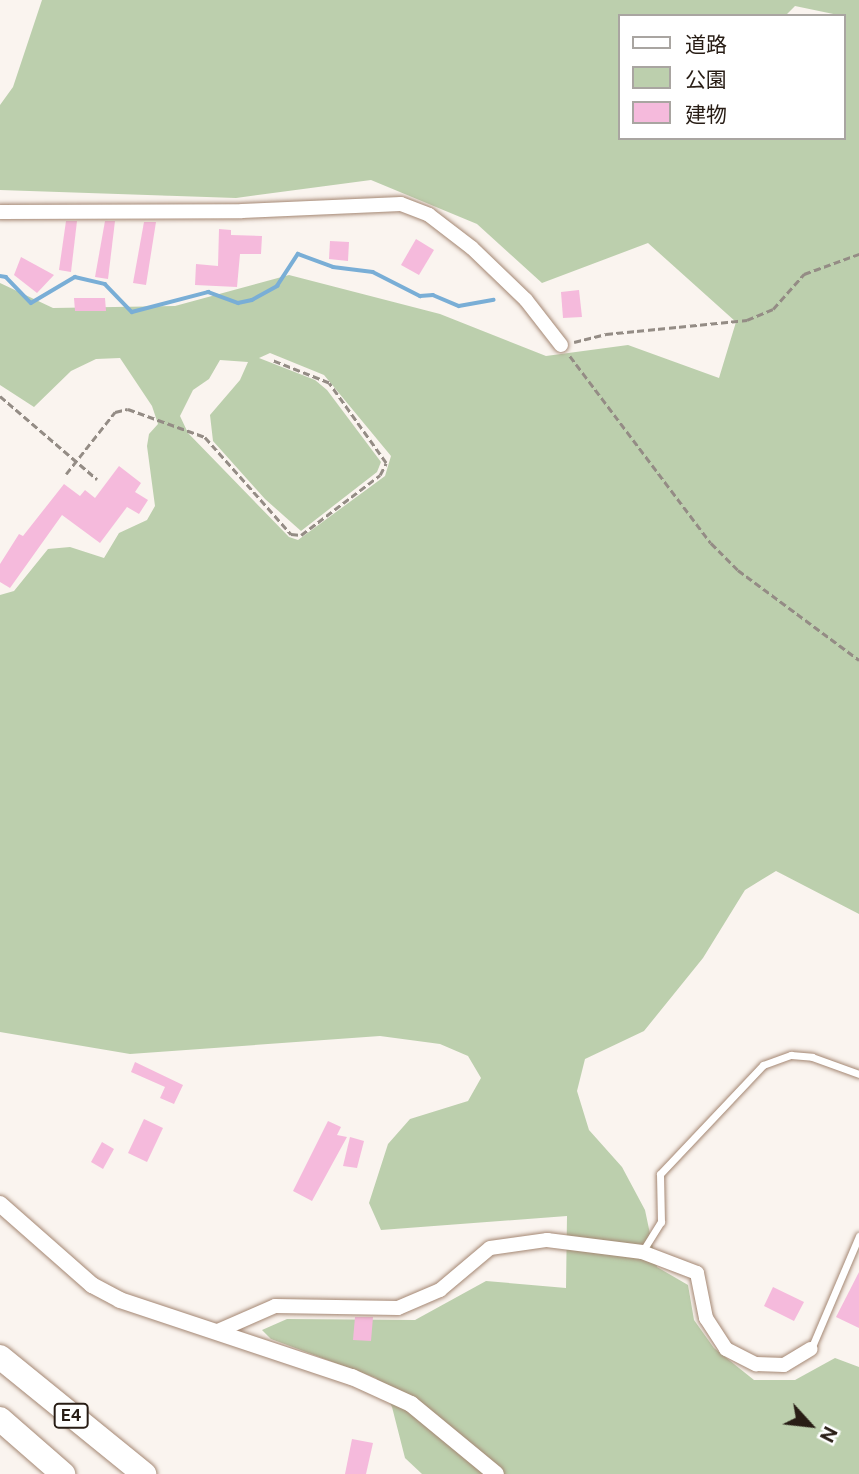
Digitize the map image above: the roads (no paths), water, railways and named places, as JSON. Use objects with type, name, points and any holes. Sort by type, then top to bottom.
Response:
[{"type":"highway","name":"E4","points":[[0,1357],[144,1474]]},
{"type":"highway","points":[[0,1419],[63,1474]]},
{"type":"street","points":[[0,212],[242,211],[401,204],[429,215],[472,248],[526,300],[561,345]]},
{"type":"street","points":[[0,1204],[92,1285],[120,1300],[352,1377],[411,1404],[496,1474]]},
{"type":"street","points":[[218,1331],[275,1306],[398,1308],[440,1290],[490,1248],[547,1240],[642,1252],[698,1273],[706,1318],[726,1349],[756,1364],[784,1365],[811,1349]]},
{"type":"lane","points":[[642,1252],[661,1222],[660,1174],[763,1065],[791,1055],[812,1057],[859,1074]]},
{"type":"lane","points":[[811,1349],[859,1236]]},
{"type":"waterway","points":[[0,276],[6,277],[31,303],[75,277],[105,284],[132,312],[208,292],[238,303],[252,300],[277,286],[298,254],[333,267],[373,272],[420,296],[433,295],[459,306],[493,300]]}]
